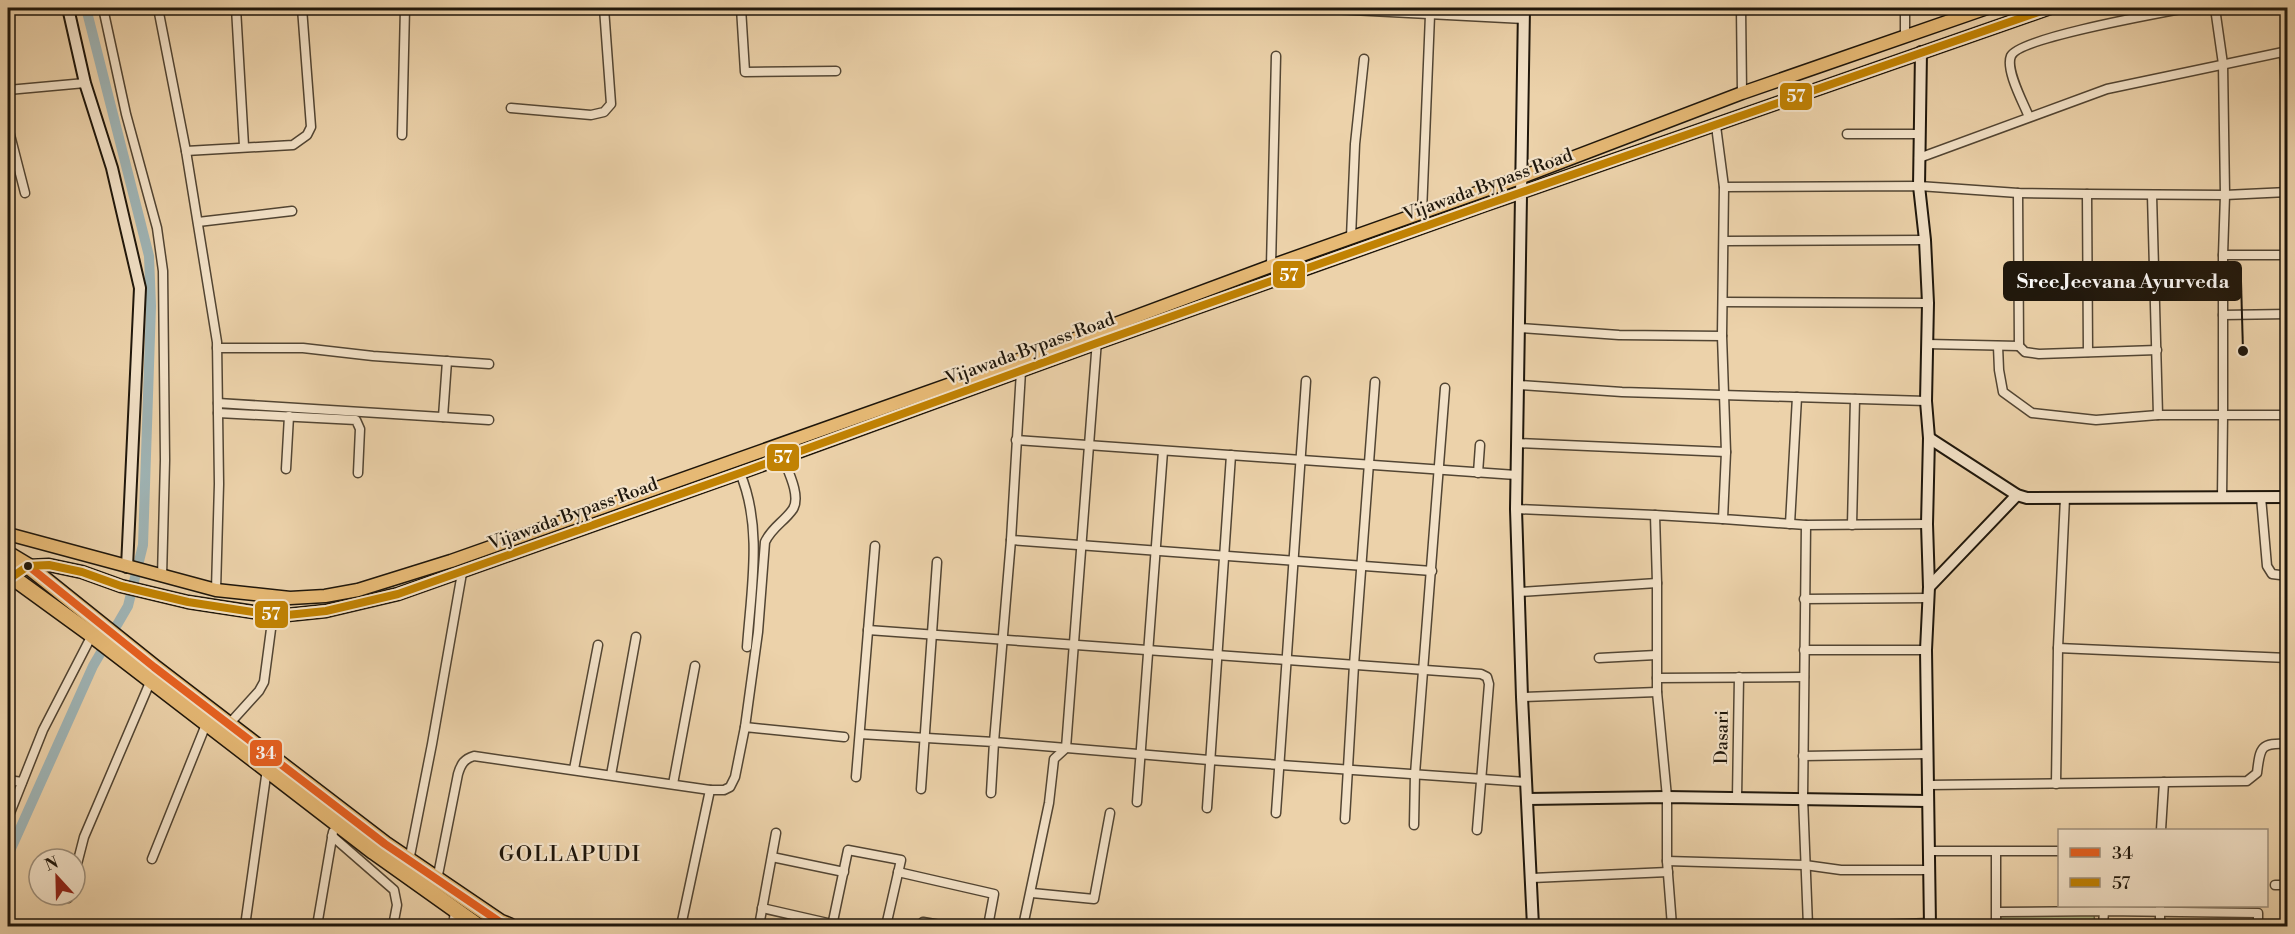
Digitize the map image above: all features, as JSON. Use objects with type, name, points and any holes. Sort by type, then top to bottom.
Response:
[{"type":"highway","points":[[8,554],[28,566],[127,653],[230,723],[409,861],[510,927]]},
{"type":"highway","points":[[10,575],[97,629]]},
{"type":"highway","points":[[127,653],[151,680],[267,768],[333,829],[478,927]]},
{"type":"main road","name":"Vijawada Bypass Road","points":[[28,566],[49,565],[69,568],[121,586],[245,612],[273,614],[326,611],[358,604],[462,573],[1022,371],[1096,337],[1271,266],[1522,177],[1742,93],[1987,8]]},
{"type":"main road","name":"Vijawada Bypass Road","points":[[8,534],[216,590],[290,598],[325,596],[358,590],[451,561],[1096,337],[1716,126],[1920,52],[2050,8]]},
{"type":"main road","points":[[10,575],[28,566]]},
{"type":"street","points":[[68,8],[85,83],[112,168],[140,288],[127,567]]},
{"type":"street","points":[[103,8],[126,114],[158,228],[163,271],[165,460],[161,576]]},
{"type":"street","points":[[158,8],[186,152],[217,348],[216,590]]},
{"type":"street","points":[[236,8],[244,147]]},
{"type":"street","points":[[186,152],[293,145],[307,135],[310,127],[302,8]]},
{"type":"street","points":[[402,135],[405,8]]},
{"type":"street","points":[[511,108],[591,114],[604,112],[611,105],[604,8]]},
{"type":"street","points":[[741,8],[745,72],[836,71]]},
{"type":"street","points":[[1312,8],[1430,15],[1524,13],[1516,509],[1533,927]]},
{"type":"street","points":[[1742,8],[1742,93]]},
{"type":"street","points":[[1905,8],[1905,36]]},
{"type":"street","points":[[2029,117],[2013,78],[2010,63],[2011,56],[2016,50],[2028,44],[2075,32],[2187,8]]},
{"type":"street","points":[[2215,8],[2223,64],[2225,195],[2222,498]]},
{"type":"street","points":[[1422,212],[1430,15]]},
{"type":"street","points":[[1919,158],[2107,89],[2286,51],[2288,129]]},
{"type":"street","points":[[1846,927],[1930,925],[1926,650],[1929,592],[1927,524],[1929,438],[1926,401],[1928,303],[1925,240],[1919,186],[1920,52]]},
{"type":"street","points":[[1271,266],[1276,56]]},
{"type":"street","points":[[1351,237],[1355,144],[1364,59]]},
{"type":"street","points":[[8,90],[85,83]]},
{"type":"street","points":[[1716,126],[1724,187],[1725,241],[1722,336],[1726,452],[1723,519]]},
{"type":"street","points":[[8,127],[25,193]]},
{"type":"street","points":[[1847,134],[1918,134]]},
{"type":"street","points":[[1724,187],[1919,186],[2018,194],[2225,195],[2288,192]]},
{"type":"street","points":[[2018,194],[2019,346],[2025,352],[2032,353],[2157,350]]},
{"type":"street","points":[[2087,194],[2088,352]]},
{"type":"street","points":[[2152,195],[2158,415]]},
{"type":"street","points":[[198,222],[292,211]]},
{"type":"street","points":[[1725,241],[1925,240]]},
{"type":"street","points":[[2223,255],[2288,255]]},
{"type":"street","points":[[1723,302],[1928,303]]},
{"type":"street","points":[[2223,315],[2288,314]]},
{"type":"street","points":[[1520,328],[1619,334],[1722,336]]},
{"type":"street","points":[[1023,927],[1032,893],[1049,803],[1054,759],[1066,748],[1083,545],[1096,337]]},
{"type":"street","points":[[1927,344],[2019,346]]},
{"type":"street","points":[[1998,346],[2003,392],[2032,413],[2096,420],[2158,415],[2288,415]]},
{"type":"street","points":[[217,348],[303,348],[489,364]]},
{"type":"street","points":[[442,417],[447,361]]},
{"type":"street","points":[[991,793],[1022,371]]},
{"type":"street","points":[[1276,813],[1306,381]]},
{"type":"street","points":[[1345,819],[1375,382]]},
{"type":"street","points":[[1519,385],[1724,395],[1926,401]]},
{"type":"street","points":[[1414,825],[1445,388]]},
{"type":"street","points":[[1790,524],[1797,397]]},
{"type":"street","points":[[1852,525],[1855,399]]},
{"type":"street","points":[[218,403],[489,420]]},
{"type":"street","points":[[218,413],[356,420],[360,426],[358,473]]},
{"type":"street","points":[[286,469],[289,416]]},
{"type":"street","points":[[1929,438],[2017,495],[2027,498],[2288,497]]},
{"type":"street","points":[[1016,440],[1516,475]]},
{"type":"street","points":[[1517,443],[1726,452]]},
{"type":"street","points":[[1478,473],[1480,446]]},
{"type":"street","points":[[1137,802],[1163,451]]},
{"type":"street","points":[[1207,808],[1231,455]]},
{"type":"street","points":[[437,880],[460,765],[466,758],[474,756],[574,769],[710,790],[724,790],[730,787],[745,727],[758,632],[765,542],[770,531],[794,508],[795,499],[783,458]]},
{"type":"street","points":[[740,474],[748,491],[754,530],[747,647]]},
{"type":"street","points":[[1804,599],[1929,592],[2017,495]]},
{"type":"street","points":[[2261,497],[2267,566],[2272,574],[2288,576]]},
{"type":"street","points":[[2056,784],[2058,648],[2065,498]]},
{"type":"street","points":[[1516,509],[1806,525],[1927,524]]},
{"type":"street","points":[[1655,515],[1656,678],[1667,797],[1667,861],[1672,927]]},
{"type":"street","points":[[1806,525],[1803,798],[1808,927]]},
{"type":"street","points":[[1011,540],[1432,571]]},
{"type":"street","points":[[856,777],[875,546]]},
{"type":"street","points":[[921,789],[937,562]]},
{"type":"street","points":[[409,861],[462,573]]},
{"type":"street","points":[[1520,592],[1657,583]]},
{"type":"street","points":[[230,723],[259,691],[264,682],[273,614]]},
{"type":"street","points":[[8,818],[43,730],[86,641],[97,629]]},
{"type":"street","points":[[868,630],[1481,674],[1487,677],[1489,684],[1477,830]]},
{"type":"street","points":[[611,774],[636,637]]},
{"type":"street","points":[[574,769],[598,645]]},
{"type":"street","points":[[2058,648],[2288,658]]},
{"type":"street","points":[[1804,650],[1926,650]]},
{"type":"street","points":[[1599,658],[1656,655]]},
{"type":"street","points":[[673,784],[695,666]]},
{"type":"street","name":"Dasari","points":[[1737,798],[1739,677]]},
{"type":"street","points":[[1656,678],[1804,677]]},
{"type":"street","points":[[81,847],[151,680]]},
{"type":"street","points":[[1522,697],[1657,692]]},
{"type":"street","points":[[152,859],[207,722]]},
{"type":"street","points":[[745,727],[844,737]]},
{"type":"street","points":[[860,734],[1527,782]]},
{"type":"street","points":[[1928,785],[2247,781],[2257,773],[2259,753],[2263,747],[2268,744],[2288,744]]},
{"type":"street","points":[[1803,756],[1928,754]]},
{"type":"street","points":[[245,927],[267,768]]},
{"type":"street","points":[[8,780],[22,782]]},
{"type":"street","points":[[2161,829],[2164,782]]},
{"type":"street","points":[[681,927],[710,790]]},
{"type":"street","points":[[1528,799],[1667,797],[1928,801]]},
{"type":"street","points":[[1032,893],[1094,899],[1110,813]]},
{"type":"street","points":[[317,927],[333,829]]},
{"type":"street","points":[[333,829],[394,890],[397,904],[393,927]]},
{"type":"street","points":[[759,927],[776,833]]},
{"type":"street","points":[[762,908],[832,925],[848,850],[901,860],[886,927]]},
{"type":"street","points":[[1929,851],[2058,851]]},
{"type":"street","points":[[1996,852],[1996,927]]},
{"type":"street","points":[[772,856],[844,872]]},
{"type":"street","points":[[1667,861],[1805,865],[1841,870],[1930,870]]},
{"type":"street","points":[[898,872],[994,894],[988,927]]},
{"type":"street","points":[[1532,878],[1668,872]]},
{"type":"street","points":[[2275,885],[2288,885]]},
{"type":"street","points":[[1997,912],[2160,909],[2258,913],[2258,927]]},
{"type":"street","points":[[2160,909],[2160,927]]},
{"type":"street","points":[[2103,927],[2104,910]]},
{"type":"street","points":[[453,927],[455,911]]},
{"type":"street","points":[[923,922],[946,927]]},
{"type":"green space","points":[[2001,914],[2094,914],[2095,926],[2000,926]]},
{"type":"waterway","points":[[8,893],[10,851],[93,666],[128,606],[143,545],[151,306],[149,256],[86,8]]},
{"type":"waterway","points":[[8,911],[9,926]]},
{"type":"transit line","name":"57","points":[[12,577],[28,566],[49,565],[188,602],[287,615],[326,611],[398,594],[1485,205],[2050,8]]},
{"type":"transit line","name":"34","points":[[31,568],[154,667],[385,844],[500,922],[510,926]]},
{"type":"place","name":"Sree Jeevana Ayurveda","points":[[2243,351]]},
{"type":"district","name":"GOLLAPUDI","points":[[570,855]]}]
